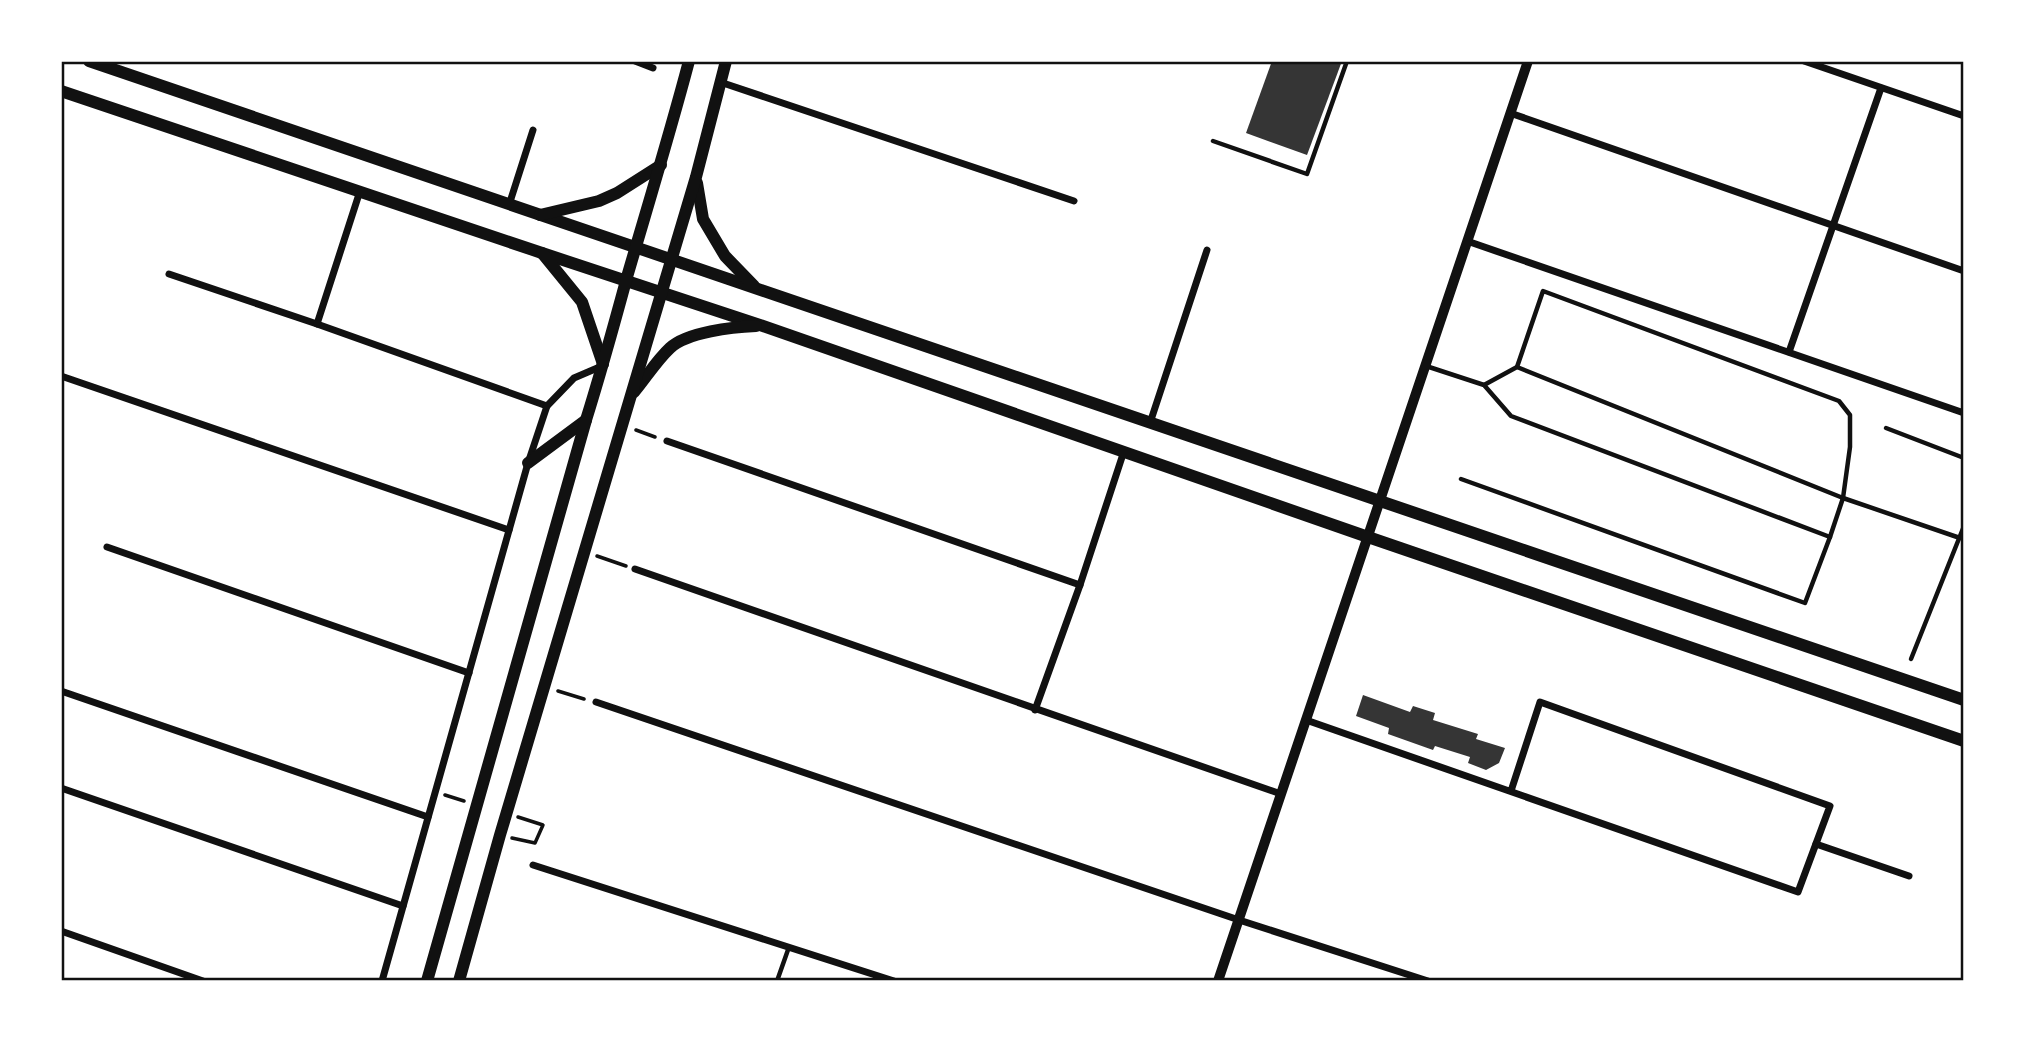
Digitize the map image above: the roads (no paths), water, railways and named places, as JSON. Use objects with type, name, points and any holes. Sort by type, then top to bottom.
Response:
[{"type":"main road","points":[[89,61],[1964,700]]},
{"type":"main road","points":[[427,981],[689,61]]},
{"type":"main road","points":[[459,981],[696,177],[726,61]]},
{"type":"main road","points":[[61,91],[763,326],[1964,741]]},
{"type":"main road","points":[[540,215],[599,201],[661,166]]},
{"type":"main road","points":[[696,177],[703,219],[725,256],[757,289]]},
{"type":"main road","points":[[542,253],[582,302],[604,366]]},
{"type":"main road","points":[[630,398],[671,346],[699,334],[727,328],[763,326]]},
{"type":"main road","points":[[528,463],[586,420]]},
{"type":"street","points":[[635,61],[653,68]]},
{"type":"street","points":[[1218,981],[1528,61]]},
{"type":"street","points":[[1804,61],[1964,116]]},
{"type":"street","points":[[720,82],[1074,201]]},
{"type":"street","points":[[1789,352],[1881,88]]},
{"type":"street","points":[[1510,113],[1964,271]]},
{"type":"street","points":[[509,205],[534,130]]},
{"type":"street","points":[[317,324],[360,191]]},
{"type":"street","points":[[1467,241],[1964,413]]},
{"type":"street","points":[[1150,423],[1207,250]]},
{"type":"street","points":[[169,274],[547,406]]},
{"type":"street","points":[[382,981],[528,463],[547,406],[574,378],[604,366]]},
{"type":"street","points":[[61,376],[509,530]]},
{"type":"street","points":[[667,441],[1080,585]]},
{"type":"street","points":[[1035,710],[1124,451]]},
{"type":"street","points":[[107,547],[469,673]]},
{"type":"street","points":[[635,569],[1281,794]]},
{"type":"street","points":[[61,691],[428,817]]},
{"type":"street","points":[[596,702],[1427,981]]},
{"type":"street","points":[[1306,720],[1798,892],[1830,806],[1540,702],[1511,790]]},
{"type":"street","points":[[61,788],[404,906]]},
{"type":"street","points":[[1816,844],[1909,876]]},
{"type":"street","points":[[534,865],[894,981]]},
{"type":"street","points":[[61,931],[203,981]]},
{"type":"lane","points":[[1213,141],[1307,174],[1347,61]]},
{"type":"lane","points":[[1461,479],[1805,603],[1843,498],[1850,447],[1850,415],[1839,401],[1543,291],[1517,367],[1484,385]]},
{"type":"lane","points":[[1425,366],[1484,385],[1511,416],[1830,537]]},
{"type":"lane","points":[[1517,367],[1843,498],[1960,538]]},
{"type":"lane","points":[[1886,428],[1964,458]]},
{"type":"lane","points":[[1911,659],[1964,526]]},
{"type":"lane","points":[[777,981],[789,947]]}]
